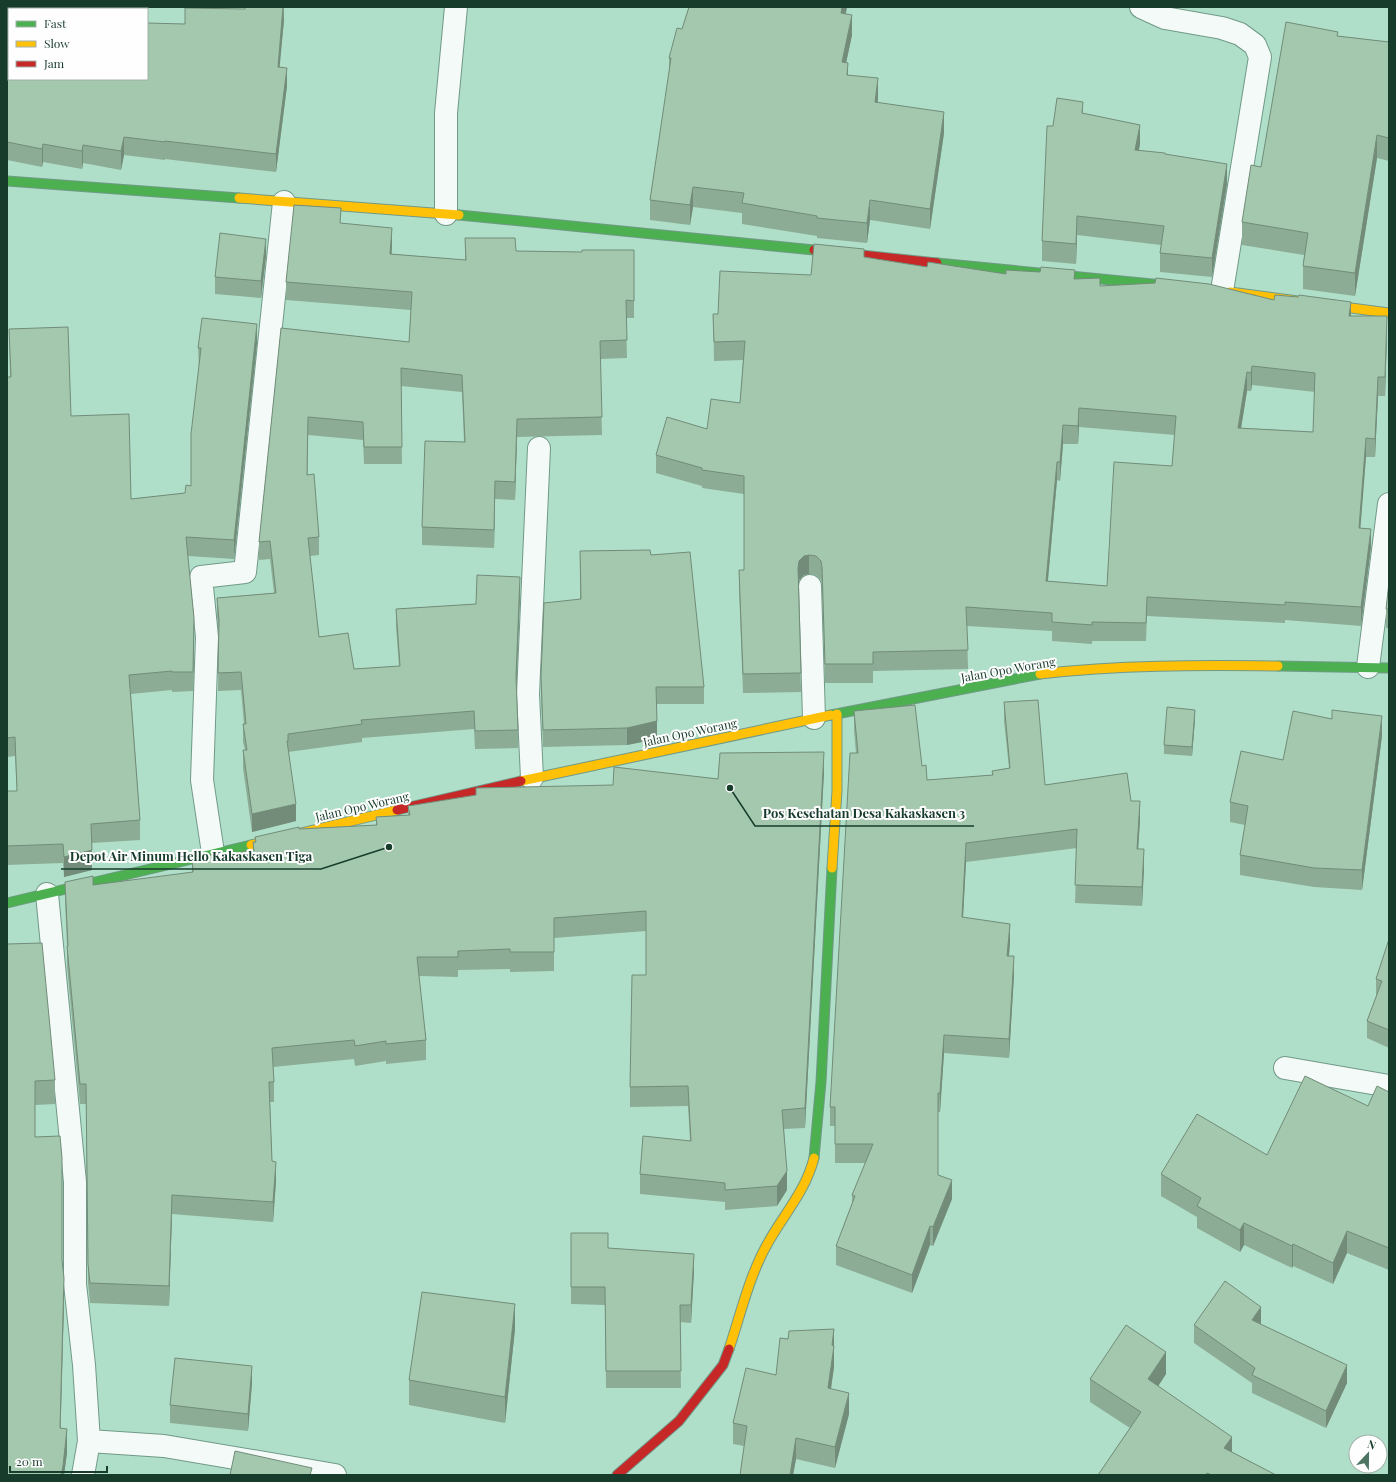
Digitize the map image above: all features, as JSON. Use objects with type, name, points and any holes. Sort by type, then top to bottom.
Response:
[{"type":"street","points":[[446,214],[446,113],[456,7]]},
{"type":"street","points":[[1141,7],[1165,18],[1222,28],[1240,34],[1254,45],[1260,57],[1218,291],[1389,313]]},
{"type":"street","points":[[7,181],[446,214],[1182,287]]},
{"type":"street","points":[[213,853],[202,780],[207,637],[201,577],[244,572],[284,202]]},
{"type":"street","points":[[532,778],[528,694],[539,448]]},
{"type":"street","points":[[1379,668],[1389,504]]},
{"type":"street","points":[[810,586],[814,718]]},
{"type":"street","name":"Jalan Opo Worang","points":[[7,903],[532,778],[814,718],[1032,675],[1084,669],[1222,665],[1379,668]]},
{"type":"street","points":[[617,1475],[634,1462],[679,1421],[723,1365],[758,1264],[769,1241],[802,1191],[811,1170],[816,1151],[821,1082],[827,933],[837,791],[837,714]]},
{"type":"street","points":[[47,894],[75,1182],[75,1284],[84,1366],[89,1441],[83,1475]]},
{"type":"street","points":[[1285,1068],[1389,1086]]},
{"type":"street","points":[[89,1441],[164,1446],[335,1475]]},
{"type":"building","points":[[245,7],[283,7],[278,67],[287,68],[276,154],[124,137],[121,151],[83,145],[82,151],[43,144],[42,149],[7,142],[7,46],[8,80],[148,80],[148,23],[185,24],[185,8],[245,9]]},
{"type":"building","points":[[689,7],[842,7],[841,13],[852,15],[842,62],[848,63],[847,75],[878,78],[875,102],[944,112],[930,209],[870,200],[867,223],[817,218],[817,216],[742,203],[744,193],[693,187],[690,205],[650,200],[671,58],[669,58],[677,28],[682,29]]},
{"type":"building","points":[[1286,22],[1338,32],[1337,36],[1389,42],[1389,138],[1377,135],[1355,273],[1303,266],[1308,233],[1242,222],[1251,165],[1261,167]]},
{"type":"building","points":[[1057,98],[1083,102],[1082,113],[1140,125],[1135,150],[1165,153],[1227,164],[1212,258],[1160,253],[1164,226],[1077,216],[1076,244],[1042,241],[1047,126],[1053,126]]},
{"type":"building","points":[[294,205],[341,208],[340,223],[392,228],[390,254],[466,260],[465,238],[515,238],[516,251],[582,252],[582,250],[634,250],[634,301],[626,300],[627,340],[600,341],[602,417],[517,419],[515,482],[495,481],[494,530],[422,527],[425,441],[465,442],[462,375],[401,368],[402,447],[364,447],[363,422],[308,417],[307,475],[314,474],[319,537],[308,538],[319,637],[348,633],[354,669],[400,666],[396,609],[476,604],[477,575],[520,577],[516,676],[518,730],[475,731],[474,711],[361,720],[362,724],[288,734],[287,741],[296,804],[252,814],[243,750],[247,750],[243,724],[246,724],[241,672],[218,673],[219,620],[217,598],[276,593],[270,541],[259,542],[281,328],[409,342],[412,292],[286,282]]},
{"type":"building","points":[[220,233],[266,239],[261,281],[215,277]]},
{"type":"building","points":[[814,244],[864,249],[864,257],[927,267],[928,262],[1006,274],[1006,270],[1040,272],[1041,267],[1075,270],[1074,279],[1100,278],[1100,286],[1155,283],[1156,278],[1209,284],[1274,300],[1275,295],[1298,297],[1299,295],[1351,302],[1349,316],[1387,316],[1385,377],[1378,377],[1375,439],[1366,438],[1359,528],[1371,529],[1361,607],[1285,602],[1285,605],[1147,597],[1146,623],[1092,622],[1092,625],[1052,622],[1052,613],[966,607],[968,650],[873,652],[873,664],[825,664],[822,567],[821,561],[816,556],[809,555],[804,556],[799,561],[798,568],[801,673],[743,674],[739,570],[744,570],[744,476],[702,470],[702,468],[656,455],[667,417],[707,429],[711,399],[740,403],[745,341],[714,342],[713,314],[718,314],[720,271],[811,275]],"holes":[[[1252,366],[1315,373],[1313,432],[1238,428],[1247,372],[1251,373]],[[1079,408],[1176,416],[1172,466],[1114,462],[1107,586],[1046,581],[1057,462],[1060,462],[1063,425],[1078,426]]]},
{"type":"building","points":[[202,318],[257,324],[234,540],[186,537],[194,618],[193,672],[172,671],[129,675],[140,820],[91,824],[92,850],[64,857],[63,844],[7,846],[7,791],[17,791],[15,737],[7,738],[7,377],[11,377],[9,329],[68,327],[71,416],[129,414],[131,499],[185,493],[186,485],[191,486],[191,434],[201,348],[198,348]]},
{"type":"building","points":[[650,550],[651,555],[690,552],[704,687],[656,687],[657,721],[627,728],[543,730],[541,676],[544,603],[581,599],[580,551]]},
{"type":"building","points":[[1389,582],[1389,609],[1386,609]]},
{"type":"building","points":[[1038,700],[1045,785],[1127,773],[1131,801],[1140,801],[1137,849],[1144,849],[1142,887],[1075,885],[1077,829],[966,843],[962,917],[1010,924],[1007,956],[1014,956],[1009,1039],[944,1035],[940,1093],[938,1093],[938,1175],[952,1180],[933,1227],[930,1226],[912,1275],[836,1246],[855,1196],[852,1195],[873,1144],[835,1144],[835,1107],[830,1107],[850,753],[858,753],[854,711],[915,705],[922,766],[926,765],[927,780],[993,775],[992,771],[1010,768],[1004,702]]},
{"type":"building","points":[[1167,707],[1195,710],[1192,747],[1164,745]]},
{"type":"building","points":[[1332,710],[1382,716],[1362,870],[1314,868],[1240,855],[1248,806],[1230,802],[1241,751],[1283,760],[1293,711],[1332,719]]},
{"type":"building","points":[[824,752],[805,1108],[782,1110],[787,1171],[777,1186],[725,1190],[725,1183],[640,1174],[643,1136],[691,1141],[688,1086],[630,1087],[632,975],[646,975],[646,911],[554,918],[554,952],[510,952],[510,949],[458,951],[458,957],[417,957],[426,1040],[386,1044],[386,1041],[355,1046],[354,1040],[272,1048],[274,1082],[269,1082],[272,1161],[276,1162],[273,1202],[172,1195],[169,1286],[90,1283],[88,1264],[86,1084],[80,1084],[67,946],[65,882],[93,876],[93,885],[193,872],[192,857],[254,851],[253,842],[256,842],[255,837],[299,827],[299,829],[377,825],[376,817],[410,815],[408,806],[476,795],[476,788],[613,785],[614,767],[718,779],[720,753]]},
{"type":"building","points":[[1389,939],[1389,1030],[1367,1021],[1382,981],[1376,979]]},
{"type":"building","points":[[42,943],[55,1080],[35,1081],[35,1137],[60,1136],[62,1158],[62,1260],[64,1278],[60,1428],[67,1429],[61,1475],[7,1475],[7,944]]},
{"type":"building","points":[[1305,1076],[1368,1106],[1377,1086],[1389,1092],[1389,1248],[1347,1231],[1333,1263],[1293,1244],[1292,1246],[1244,1223],[1240,1230],[1197,1206],[1201,1198],[1161,1174],[1197,1114],[1267,1155]]},
{"type":"building","points":[[571,1233],[608,1233],[608,1248],[694,1254],[691,1305],[680,1305],[681,1371],[606,1371],[605,1287],[571,1287]]},
{"type":"building","points":[[1225,1281],[1261,1307],[1252,1320],[1347,1365],[1326,1411],[1252,1375],[1255,1368],[1194,1325]]},
{"type":"building","points":[[422,1292],[515,1304],[505,1397],[409,1380]]},
{"type":"building","points":[[1126,1325],[1166,1352],[1148,1379],[1232,1437],[1224,1448],[1276,1475],[1212,1475],[1207,1473],[1206,1475],[1098,1475],[1141,1412],[1090,1379]]},
{"type":"building","points":[[834,1329],[832,1345],[834,1346],[828,1388],[849,1393],[835,1447],[796,1438],[790,1475],[740,1475],[747,1426],[733,1423],[746,1368],[776,1375],[780,1338],[788,1339],[789,1331]]},
{"type":"building","points":[[175,1358],[252,1366],[248,1414],[170,1405]]},
{"type":"building","points":[[235,1451],[312,1468],[310,1475],[230,1475]]},
{"type":"traffic: fast","points":[[7,181],[239,198]]},
{"type":"traffic: fast","points":[[459,215],[814,250]]},
{"type":"traffic: fast","points":[[937,263],[1173,286]]},
{"type":"traffic: fast","points":[[1278,666],[1389,668]]},
{"type":"traffic: fast","points":[[831,715],[1040,674]]},
{"type":"traffic: fast","points":[[7,903],[251,845]]},
{"type":"traffic: fast","points":[[814,1158],[821,1082],[832,868]]},
{"type":"traffic: slow","points":[[239,198],[459,215]]},
{"type":"traffic: slow","points":[[1230,292],[1389,313]]},
{"type":"traffic: slow","points":[[1040,674],[1128,667],[1278,666]]},
{"type":"traffic: slow","points":[[832,868],[837,791],[837,714]]},
{"type":"traffic: slow","points":[[521,781],[831,715]]},
{"type":"traffic: slow","points":[[251,845],[397,810]]},
{"type":"traffic: slow","points":[[729,1349],[756,1266],[769,1241],[806,1181],[814,1158]]},
{"type":"traffic: jam","points":[[814,250],[937,263]]},
{"type":"traffic: jam","points":[[397,810],[521,781]]},
{"type":"traffic: jam","points":[[617,1475],[679,1421],[723,1365],[729,1349]]},
{"type":"place","name":"Pos Kesehatan Desa Kakaskasen 3","points":[[730,788]]},
{"type":"place","name":"Depot Air Minum Hello Kakaskasen Tiga","points":[[389,847]]}]
